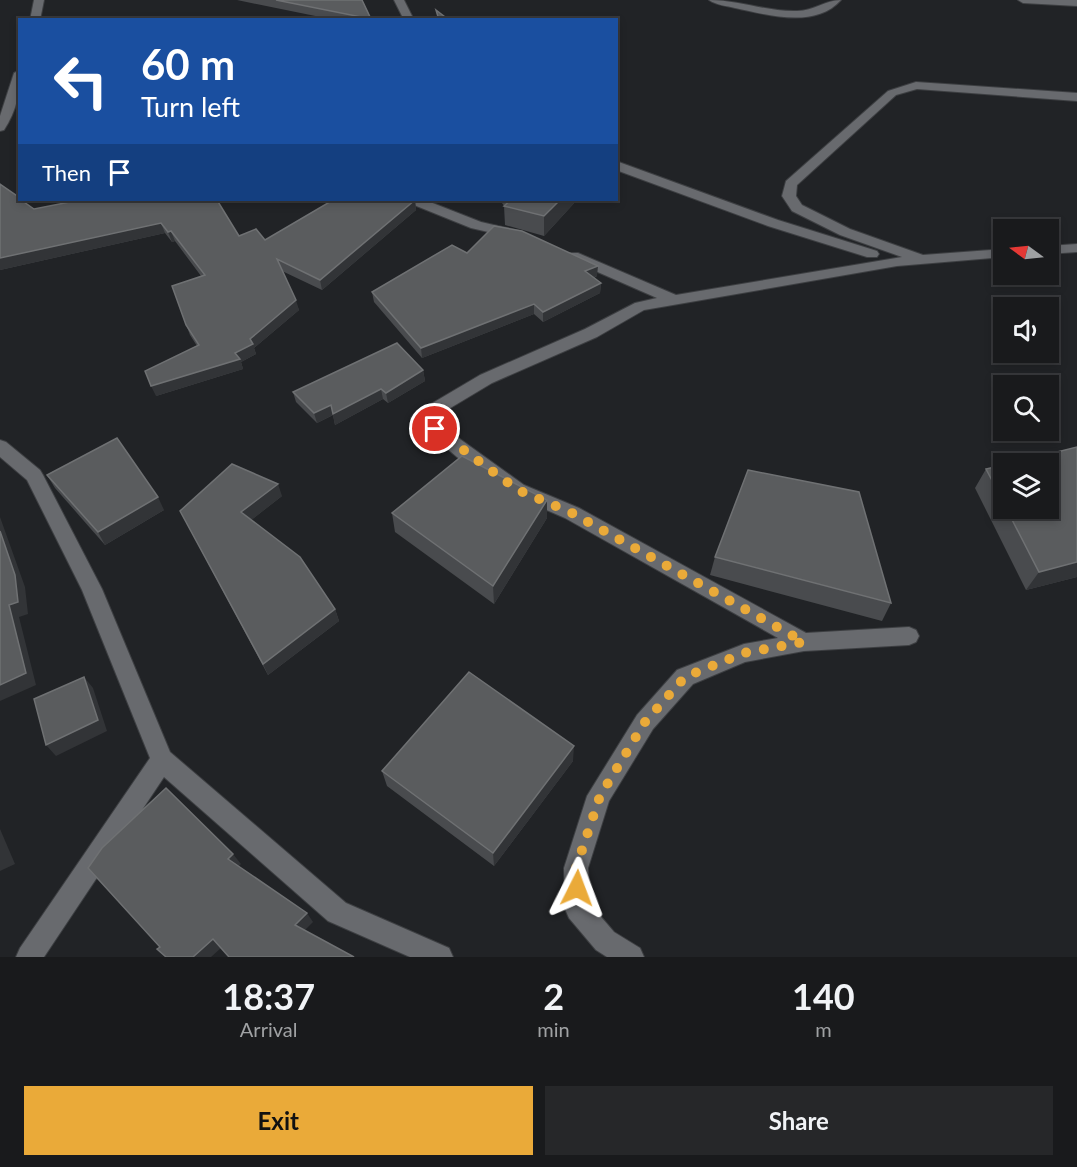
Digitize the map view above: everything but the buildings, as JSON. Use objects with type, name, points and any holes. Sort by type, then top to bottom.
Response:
[{"type":"street","points":[[35,18],[39,0]]},
{"type":"street","points":[[399,0],[408,18]]},
{"type":"street","points":[[714,0],[798,15],[820,13],[836,0]]},
{"type":"street","points":[[1023,0],[1077,3]]},
{"type":"street","points":[[0,127],[8,114],[18,80]]},
{"type":"street","points":[[924,260],[845,232],[797,208],[789,196],[791,184],[892,93],[916,85],[1077,97]]},
{"type":"street","points":[[618,166],[773,223],[897,262]]},
{"type":"street","points":[[416,201],[476,225],[527,236]]},
{"type":"street","points":[[1059,249],[1077,248]]},
{"type":"street","points":[[560,250],[676,301]]},
{"type":"street","points":[[804,642],[572,513],[518,490],[463,452],[420,418],[486,380],[591,333],[640,306],[897,262],[993,255]]},
{"type":"street","points":[[0,447],[34,475],[92,590],[162,760],[337,912],[440,957]]},
{"type":"street","points":[[632,957],[605,941],[578,909],[576,868],[600,796],[645,722],[685,677],[744,653],[804,642],[909,636]]},
{"type":"street","points":[[29,957],[162,760]]},
{"type":"route","points":[[435,429],[463,452],[518,490],[572,513],[804,642],[744,653],[685,677],[645,722],[600,796],[576,868],[577,888]]}]
